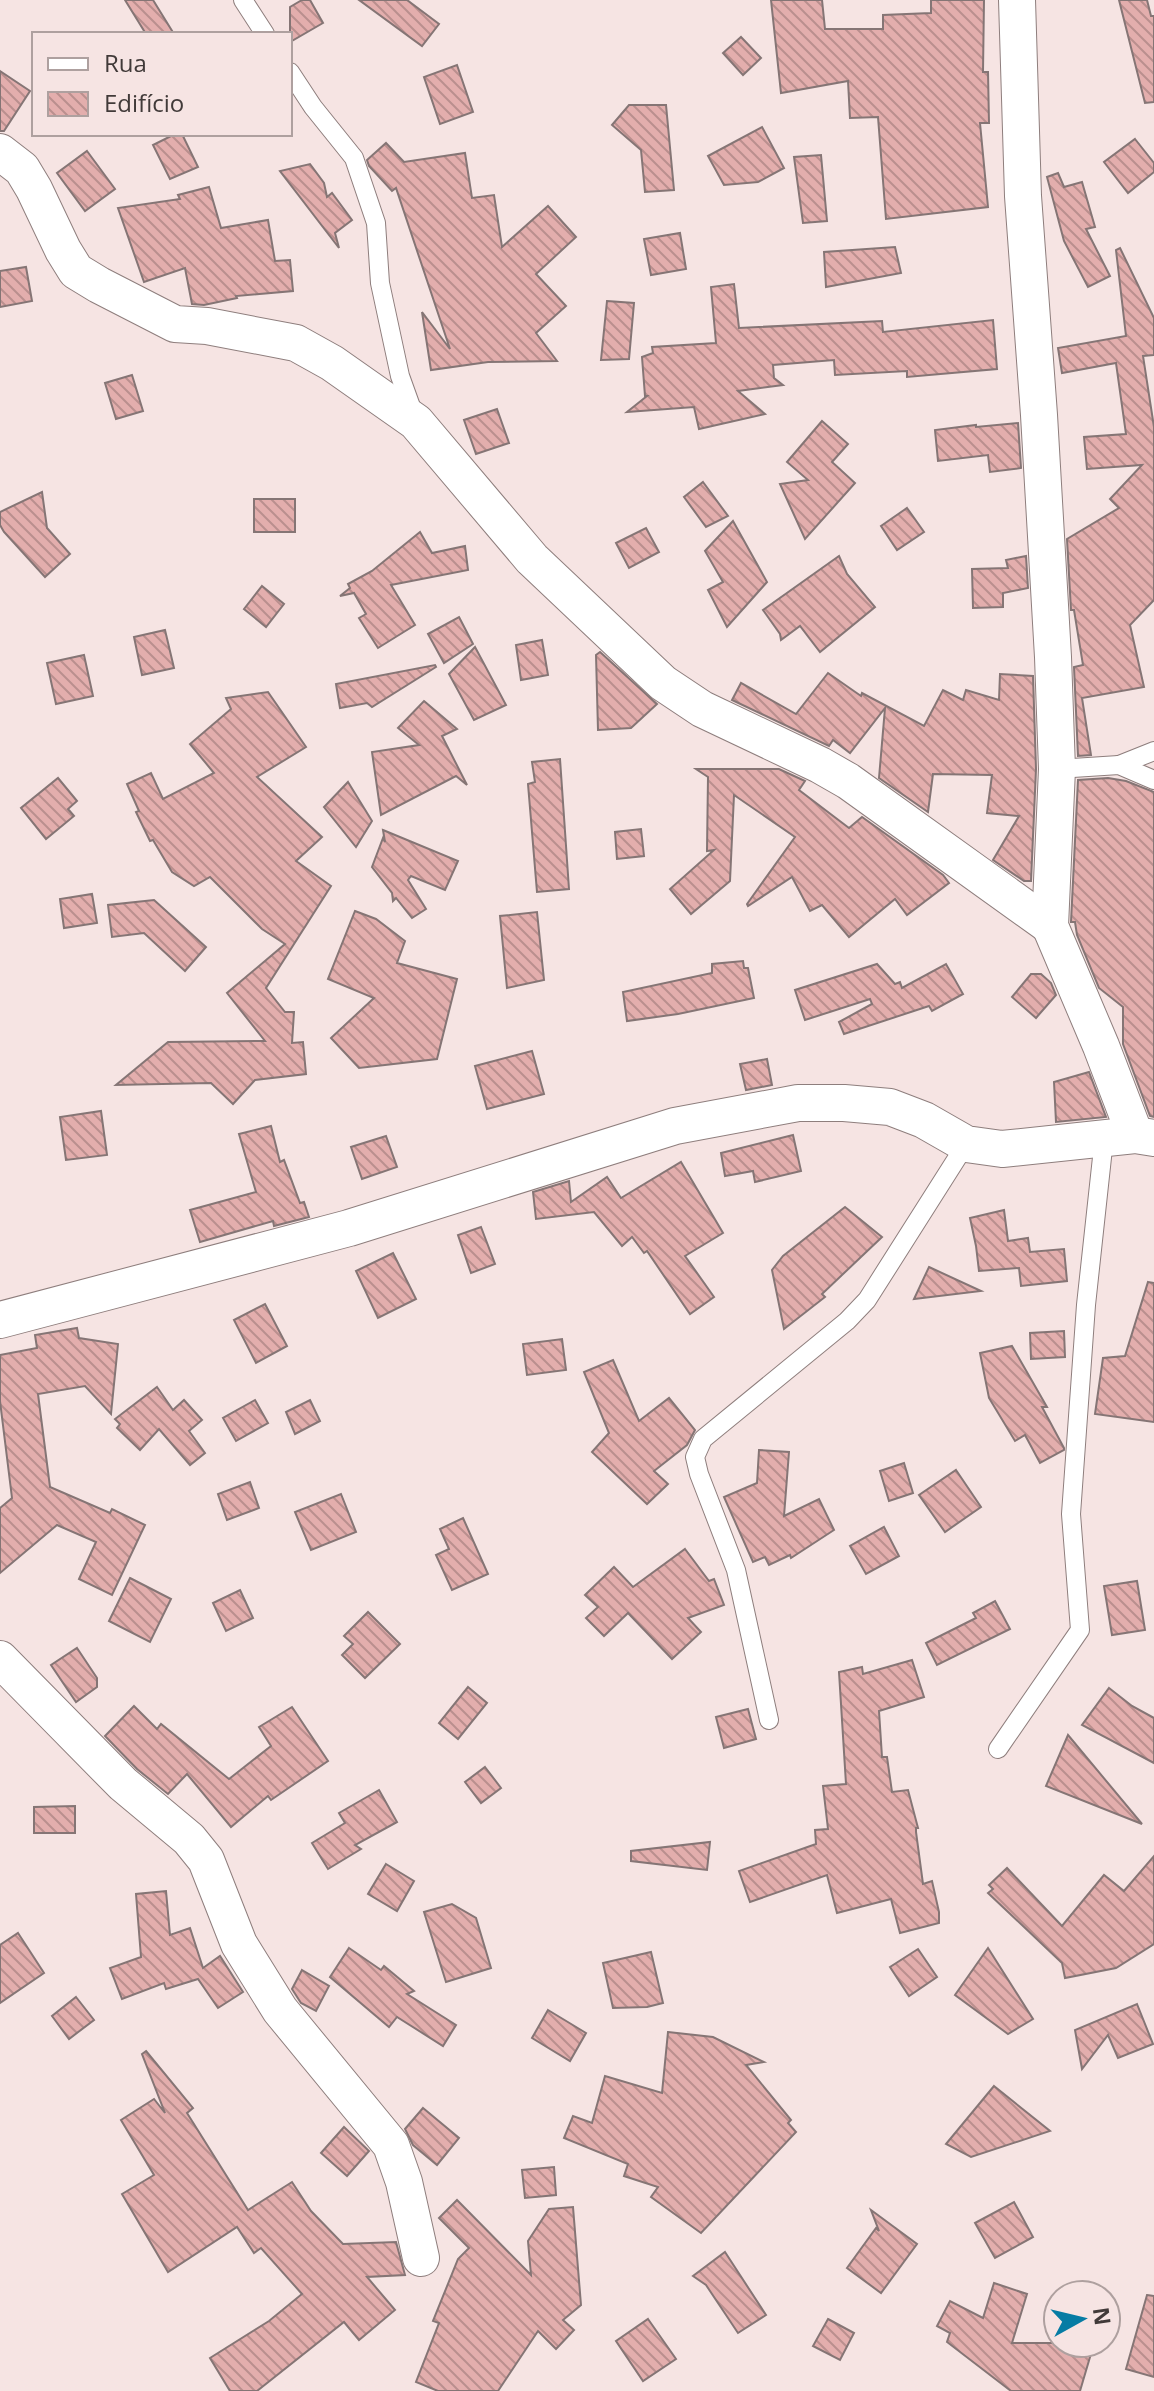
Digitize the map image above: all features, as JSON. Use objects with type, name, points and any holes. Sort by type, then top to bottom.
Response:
[{"type":"street","points":[[0,1320],[349,1228],[675,1126],[798,1103],[890,1107],[924,1120],[966,1144],[1002,1149],[1131,1137],[1101,1046],[1050,926],[1057,769],[1039,415],[1023,196],[1017,0]]},
{"type":"street","points":[[0,152],[22,169],[76,271],[175,324],[207,326],[296,343],[332,363],[416,422],[532,559],[663,683],[702,709],[848,781],[1050,926]]},
{"type":"street","points":[[0,1659],[123,1784],[189,1839],[206,1860],[239,1944],[280,2010],[391,2145],[404,2182],[421,2258]]},
{"type":"lane","points":[[243,0],[264,32]]},
{"type":"lane","points":[[292,75],[354,158],[376,223],[380,283],[400,376],[416,422]]},
{"type":"lane","points":[[1057,769],[1119,765],[1154,751]]},
{"type":"lane","points":[[1119,765],[1154,780]]},
{"type":"lane","points":[[998,1749],[1080,1630],[1071,1514],[1086,1305],[1131,1137]]},
{"type":"lane","points":[[769,1720],[736,1570],[695,1457],[703,1439],[847,1321],[867,1300],[966,1144]]},
{"type":"building","points":[[125,0],[153,0],[173,32],[145,32]]},
{"type":"building","points":[[302,0],[310,0],[323,23],[292,41],[290,7]]},
{"type":"building","points":[[359,0],[407,0],[439,24],[422,46]]},
{"type":"building","points":[[771,0],[822,0],[825,29],[883,29],[883,15],[931,13],[931,0],[984,0],[983,72],[988,72],[989,123],[980,123],[988,207],[886,219],[878,117],[850,118],[848,81],[781,93]]},
{"type":"building","points":[[1119,0],[1147,0],[1151,16],[1154,16],[1154,102],[1145,103]]},
{"type":"building","points":[[741,37],[761,58],[743,75],[723,53]]},
{"type":"building","points":[[457,65],[473,112],[440,124],[424,77]]},
{"type":"building","points":[[0,71],[30,91],[4,131],[0,131]]},
{"type":"building","points":[[629,105],[666,105],[674,190],[645,192],[641,150],[612,125]]},
{"type":"building","points":[[762,127],[784,168],[758,182],[724,185],[708,156]]},
{"type":"building","points":[[171,136],[183,136],[198,167],[170,179],[153,145]]},
{"type":"building","points":[[1135,139],[1154,163],[1154,172],[1128,193],[1104,162]]},
{"type":"building","points":[[386,143],[404,162],[465,153],[472,198],[494,195],[502,247],[548,206],[576,237],[536,274],[566,306],[536,333],[557,361],[488,362],[431,370],[422,312],[450,349],[396,188],[392,191],[367,160]]},
{"type":"building","points":[[87,151],[115,189],[85,211],[57,173]]},
{"type":"building","points":[[821,155],[827,221],[803,223],[794,157]]},
{"type":"building","points":[[310,164],[324,183],[327,197],[332,193],[352,220],[335,233],[339,248],[280,171]]},
{"type":"building","points":[[1058,173],[1064,187],[1082,182],[1095,227],[1086,229],[1110,276],[1088,287],[1064,241],[1047,177]]},
{"type":"building","points":[[209,187],[221,228],[268,220],[275,261],[290,260],[293,291],[236,296],[204,305],[192,304],[185,268],[144,282],[118,208],[180,199],[178,195]]},
{"type":"building","points":[[680,233],[686,269],[651,275],[644,239]]},
{"type":"building","points":[[895,247],[901,273],[826,287],[824,252]]},
{"type":"building","points":[[1120,248],[1154,318],[1154,355],[1143,356],[1154,427],[1154,600],[1130,625],[1144,687],[1082,698],[1091,755],[1078,756],[1074,667],[1083,665],[1074,610],[1071,610],[1067,539],[1119,508],[1110,499],[1142,465],[1087,469],[1084,437],[1126,434],[1116,363],[1062,373],[1058,348],[1126,336],[1116,250]]},
{"type":"building","points":[[26,267],[32,301],[0,307],[0,271]]},
{"type":"building","points":[[734,284],[739,328],[882,321],[883,332],[993,320],[997,369],[907,377],[907,371],[835,375],[834,360],[773,365],[774,378],[783,385],[738,391],[765,414],[699,429],[694,407],[627,412],[647,396],[642,357],[653,353],[652,347],[716,343],[711,287]]},
{"type":"building","points":[[607,301],[634,303],[629,359],[601,360]]},
{"type":"building","points":[[132,375],[143,411],[116,419],[105,383]]},
{"type":"building","points":[[497,409],[509,443],[476,454],[464,420]]},
{"type":"building","points":[[822,421],[848,444],[832,462],[855,483],[805,539],[780,484],[808,480],[787,462]]},
{"type":"building","points":[[1018,423],[1021,468],[990,472],[988,455],[938,461],[935,430]]},
{"type":"building","points":[[703,482],[728,516],[706,527],[684,497]]},
{"type":"building","points":[[42,492],[47,528],[70,554],[45,577],[0,525],[0,512]]},
{"type":"building","points":[[254,499],[295,499],[295,532],[254,532]]},
{"type":"building","points":[[907,508],[924,532],[897,550],[881,526]]},
{"type":"building","points":[[733,521],[767,582],[727,627],[708,590],[723,582],[705,551]]},
{"type":"building","points":[[646,528],[659,552],[629,568],[616,543]]},
{"type":"building","points":[[420,532],[432,553],[465,546],[468,570],[391,585],[415,625],[378,648],[359,618],[366,614],[354,593],[340,596],[350,588],[348,584],[372,571]]},
{"type":"building","points":[[839,556],[847,574],[875,607],[820,652],[800,626],[781,640],[763,610]]},
{"type":"building","points":[[1026,556],[1028,588],[1003,593],[1003,607],[973,608],[972,569],[1008,568],[1006,560]]},
{"type":"building","points":[[262,586],[284,604],[266,627],[244,609]]},
{"type":"building","points":[[459,617],[473,644],[444,663],[428,634]]},
{"type":"building","points":[[165,630],[174,668],[142,675],[134,637]]},
{"type":"building","points":[[542,640],[548,675],[521,680],[516,645]]},
{"type":"building","points":[[475,647],[506,705],[474,720],[449,674]]},
{"type":"building","points":[[600,652],[657,704],[631,728],[598,730],[596,655]]},
{"type":"building","points":[[84,655],[93,696],[56,704],[47,663]]},
{"type":"building","points":[[435,665],[372,707],[367,703],[340,708],[336,684]]},
{"type":"building","points":[[828,673],[861,696],[862,693],[924,726],[943,690],[963,700],[966,690],[999,700],[1000,674],[1033,676],[1036,769],[1031,881],[1024,881],[993,860],[1019,816],[987,813],[992,775],[933,774],[928,812],[879,778],[885,708],[850,753],[833,740],[829,746],[732,700],[741,683],[796,714]]},
{"type":"building","points":[[268,692],[306,747],[257,777],[322,837],[296,861],[331,886],[266,988],[285,1012],[294,1012],[292,1043],[303,1042],[306,1074],[255,1080],[233,1104],[211,1083],[116,1085],[168,1042],[265,1041],[227,993],[285,944],[262,929],[210,877],[194,886],[172,872],[153,840],[150,841],[127,784],[151,773],[163,799],[214,773],[190,744],[231,709],[226,698]]},
{"type":"building","points":[[424,701],[457,729],[442,736],[467,785],[456,776],[381,815],[372,752],[419,745],[398,728]]},
{"type":"building","points":[[560,759],[569,889],[537,892],[528,784],[535,782],[532,762]]},
{"type":"building","points":[[696,769],[779,769],[805,781],[799,790],[849,828],[862,817],[943,875],[949,883],[907,915],[895,899],[849,937],[822,905],[810,911],[792,877],[748,906],[795,837],[734,795],[730,881],[691,914],[670,889],[714,850],[707,851],[708,777]]},
{"type":"building","points":[[58,778],[77,801],[68,809],[74,816],[46,839],[21,808]]},
{"type":"building","points":[[1108,778],[1154,792],[1154,1117],[1150,1116],[1123,1044],[1123,1007],[1099,988],[1077,935],[1075,922],[1071,922],[1078,780]]},
{"type":"building","points":[[348,782],[372,821],[356,847],[324,807]]},
{"type":"building","points":[[641,829],[644,856],[617,859],[615,832]]},
{"type":"building","points":[[383,830],[458,861],[445,890],[411,876],[408,880],[426,909],[412,918],[396,898],[393,901],[392,893],[372,867],[383,838],[385,842]]},
{"type":"building","points":[[92,894],[97,923],[64,928],[60,899]]},
{"type":"building","points":[[154,900],[206,947],[185,971],[144,933],[112,937],[108,905]]},
{"type":"building","points":[[355,911],[376,919],[405,941],[397,963],[457,979],[437,1059],[359,1068],[331,1038],[374,998],[328,979]]},
{"type":"building","points":[[537,912],[544,980],[507,988],[500,916]]},
{"type":"building","points":[[743,961],[744,968],[748,968],[754,998],[627,1021],[623,992],[712,973],[712,964]]},
{"type":"building","points":[[877,964],[895,984],[900,982],[902,988],[946,964],[963,994],[932,1011],[929,1006],[844,1034],[839,1022],[872,1004],[870,999],[805,1020],[795,990]]},
{"type":"building","points":[[1031,974],[1041,974],[1051,983],[1056,995],[1036,1018],[1012,997]]},
{"type":"building","points":[[532,1051],[544,1094],[487,1109],[475,1066]]},
{"type":"building","points":[[767,1059],[772,1085],[746,1090],[740,1064]]},
{"type":"building","points":[[1089,1072],[1106,1117],[1056,1122],[1054,1082]]},
{"type":"building","points":[[101,1111],[107,1155],[66,1160],[60,1117]]},
{"type":"building","points":[[271,1126],[280,1162],[284,1160],[300,1203],[304,1202],[309,1217],[274,1226],[273,1221],[200,1242],[190,1210],[256,1192],[239,1134]]},
{"type":"building","points":[[793,1135],[801,1171],[755,1182],[753,1171],[725,1176],[721,1153]]},
{"type":"building","points":[[386,1136],[397,1167],[362,1179],[351,1147]]},
{"type":"building","points":[[681,1162],[723,1233],[685,1256],[714,1297],[690,1314],[647,1251],[644,1253],[632,1237],[622,1246],[594,1212],[536,1219],[533,1192],[569,1181],[571,1202],[607,1177],[621,1198]]},
{"type":"building","points":[[845,1207],[882,1237],[822,1294],[825,1297],[784,1329],[772,1270],[783,1256]]},
{"type":"building","points":[[1004,1210],[1008,1241],[1028,1238],[1030,1252],[1064,1249],[1067,1281],[1021,1286],[1019,1268],[979,1271],[970,1218]]},
{"type":"building","points":[[481,1227],[495,1264],[471,1273],[458,1235]]},
{"type":"building","points":[[393,1253],[416,1299],[378,1318],[356,1271]]},
{"type":"building","points":[[929,1267],[981,1291],[914,1299]]},
{"type":"building","points":[[1148,1282],[1154,1283],[1154,1422],[1095,1414],[1103,1358],[1125,1356]]},
{"type":"building","points":[[265,1304],[287,1346],[256,1363],[234,1320]]},
{"type":"building","points":[[77,1328],[79,1338],[118,1344],[111,1414],[85,1386],[38,1394],[50,1487],[110,1513],[112,1509],[145,1525],[112,1595],[79,1579],[96,1542],[57,1525],[0,1573],[0,1508],[12,1498],[0,1401],[0,1355],[37,1348],[35,1335]]},
{"type":"building","points":[[1064,1331],[1065,1357],[1031,1359],[1030,1333]]},
{"type":"building","points":[[562,1339],[566,1370],[527,1375],[523,1344]]},
{"type":"building","points":[[1012,1346],[1047,1407],[1042,1407],[1064,1448],[1040,1463],[1025,1435],[1015,1441],[989,1398],[980,1353]]},
{"type":"building","points":[[613,1360],[639,1421],[669,1398],[695,1430],[687,1445],[654,1471],[668,1484],[647,1504],[592,1452],[609,1433],[584,1372]]},
{"type":"building","points":[[157,1387],[173,1410],[184,1400],[202,1420],[189,1431],[205,1453],[190,1465],[159,1429],[140,1450],[117,1428],[120,1424],[115,1419]]},
{"type":"building","points":[[255,1400],[268,1423],[236,1441],[223,1418]]},
{"type":"building","points":[[310,1400],[320,1421],[295,1434],[286,1412]]},
{"type":"building","points":[[759,1450],[789,1452],[784,1516],[819,1499],[834,1530],[791,1558],[790,1555],[769,1565],[765,1557],[753,1562],[724,1497],[757,1483]]},
{"type":"building","points":[[904,1463],[913,1493],[889,1501],[880,1471]]},
{"type":"building","points":[[956,1470],[981,1507],[945,1532],[919,1495]]},
{"type":"building","points":[[250,1482],[259,1508],[227,1520],[218,1494]]},
{"type":"building","points":[[341,1494],[356,1532],[311,1550],[295,1512]]},
{"type":"building","points":[[463,1518],[488,1574],[452,1590],[436,1555],[449,1549],[440,1529]]},
{"type":"building","points":[[884,1527],[899,1556],[866,1574],[850,1546]]},
{"type":"building","points":[[685,1549],[709,1581],[714,1579],[724,1605],[688,1618],[701,1632],[672,1659],[628,1613],[604,1636],[586,1618],[598,1607],[585,1595],[614,1567],[633,1587]]},
{"type":"building","points":[[130,1578],[171,1599],[150,1642],[109,1621]]},
{"type":"building","points":[[1137,1581],[1145,1630],[1112,1635],[1104,1586]]},
{"type":"building","points":[[240,1590],[253,1618],[226,1631],[213,1603]]},
{"type":"building","points":[[995,1601],[1010,1629],[937,1665],[926,1643],[976,1618],[973,1613]]},
{"type":"building","points":[[368,1612],[400,1644],[365,1678],[342,1655],[353,1644],[344,1636]]},
{"type":"building","points":[[77,1648],[97,1678],[97,1687],[76,1702],[51,1665]]},
{"type":"building","points":[[912,1660],[924,1697],[879,1711],[882,1757],[887,1757],[892,1792],[908,1790],[918,1828],[923,1884],[932,1881],[939,1923],[900,1933],[891,1899],[837,1913],[827,1875],[750,1902],[739,1871],[816,1844],[815,1830],[828,1829],[823,1786],[846,1784],[839,1672],[862,1667],[863,1674]]},
{"type":"building","points":[[468,1687],[487,1703],[458,1739],[439,1723]]},
{"type":"building","points":[[1109,1688],[1154,1718],[1154,1763],[1082,1725]]},
{"type":"building","points":[[134,1706],[157,1729],[161,1724],[229,1779],[271,1746],[259,1727],[292,1707],[328,1761],[271,1800],[268,1796],[231,1827],[187,1774],[168,1794],[137,1769],[105,1736]]},
{"type":"building","points":[[748,1709],[756,1739],[724,1748],[716,1717]]},
{"type":"building","points":[[1068,1735],[1142,1824],[1046,1786]]},
{"type":"building","points":[[485,1767],[501,1788],[481,1803],[465,1782]]},
{"type":"building","points":[[379,1790],[397,1822],[355,1845],[361,1849],[328,1869],[312,1843],[345,1823],[339,1813]]},
{"type":"building","points":[[75,1806],[75,1833],[34,1833],[34,1807]]},
{"type":"building","points":[[710,1842],[707,1870],[631,1861],[631,1851]]},
{"type":"building","points":[[1154,1856],[1154,1944],[1116,1968],[1065,1978],[1062,1963],[988,1893],[993,1889],[989,1885],[1007,1868],[1062,1926],[1104,1875],[1124,1891]]},
{"type":"building","points":[[386,1864],[414,1881],[397,1911],[368,1894]]},
{"type":"building","points":[[166,1891],[170,1935],[190,1928],[203,1968],[220,1956],[243,1992],[218,2008],[198,1979],[166,1989],[164,1983],[122,1999],[110,1968],[141,1957],[136,1894]]},
{"type":"building","points":[[452,1904],[476,1918],[491,1968],[446,1982],[424,1912]]},
{"type":"building","points":[[18,1933],[44,1973],[0,2003],[0,1945]]},
{"type":"building","points":[[349,1948],[381,1970],[384,1966],[414,1991],[407,1994],[456,2025],[443,2046],[397,2017],[389,2027],[330,1977]]},
{"type":"building","points":[[988,1948],[1033,2019],[1008,2034],[955,1995]]},
{"type":"building","points":[[918,1949],[937,1977],[909,1996],[890,1967]]},
{"type":"building","points":[[651,1952],[663,2003],[613,2008],[603,1963]]},
{"type":"building","points":[[302,1970],[329,1986],[316,2011],[301,2003],[292,1989]]},
{"type":"building","points":[[76,1997],[94,2020],[69,2039],[52,2016]]},
{"type":"building","points":[[1137,2004],[1153,2044],[1118,2058],[1108,2035],[1082,2069],[1075,2030]]},
{"type":"building","points":[[548,2010],[586,2033],[570,2061],[532,2038]]},
{"type":"building","points":[[668,2032],[713,2037],[764,2062],[746,2065],[791,2120],[788,2123],[796,2132],[701,2233],[651,2197],[658,2187],[624,2176],[628,2164],[564,2138],[573,2116],[592,2123],[605,2076],[662,2093]]},
{"type":"building","points":[[146,2051],[193,2108],[187,2113],[248,2210],[292,2182],[311,2211],[343,2244],[396,2242],[405,2275],[367,2277],[395,2310],[359,2340],[344,2322],[257,2391],[230,2391],[210,2358],[269,2321],[302,2294],[261,2248],[254,2253],[237,2227],[168,2272],[122,2194],[154,2175],[121,2120],[154,2099],[165,2113],[142,2054]]},
{"type":"building","points":[[994,2086],[1050,2131],[971,2157],[946,2144]]},
{"type":"building","points":[[423,2108],[459,2138],[437,2165],[413,2145],[405,2129]]},
{"type":"building","points":[[344,2127],[369,2151],[347,2176],[321,2153]]},
{"type":"building","points":[[554,2167],[556,2195],[525,2198],[522,2170]]},
{"type":"building","points":[[457,2200],[531,2275],[528,2241],[549,2209],[573,2207],[581,2305],[563,2320],[574,2330],[556,2349],[538,2331],[498,2391],[438,2391],[416,2382],[439,2323],[433,2321],[458,2259],[469,2248],[439,2218]]},
{"type":"building","points":[[1014,2202],[1033,2237],[995,2258],[975,2223]]},
{"type":"building","points":[[871,2210],[917,2244],[881,2293],[847,2268],[876,2228],[879,2231]]},
{"type":"building","points":[[725,2252],[766,2315],[738,2333],[706,2285],[693,2276]]},
{"type":"building","points":[[994,2283],[1027,2294],[1012,2343],[1042,2343],[1042,2359],[1089,2359],[1080,2391],[1011,2391],[947,2342],[950,2333],[937,2326],[950,2301],[983,2318]]},
{"type":"building","points":[[1147,2295],[1154,2296],[1154,2377],[1126,2369]]},
{"type":"building","points":[[648,2319],[676,2359],[643,2381],[616,2341]]},
{"type":"building","points":[[828,2319],[854,2333],[840,2360],[813,2346]]}]
